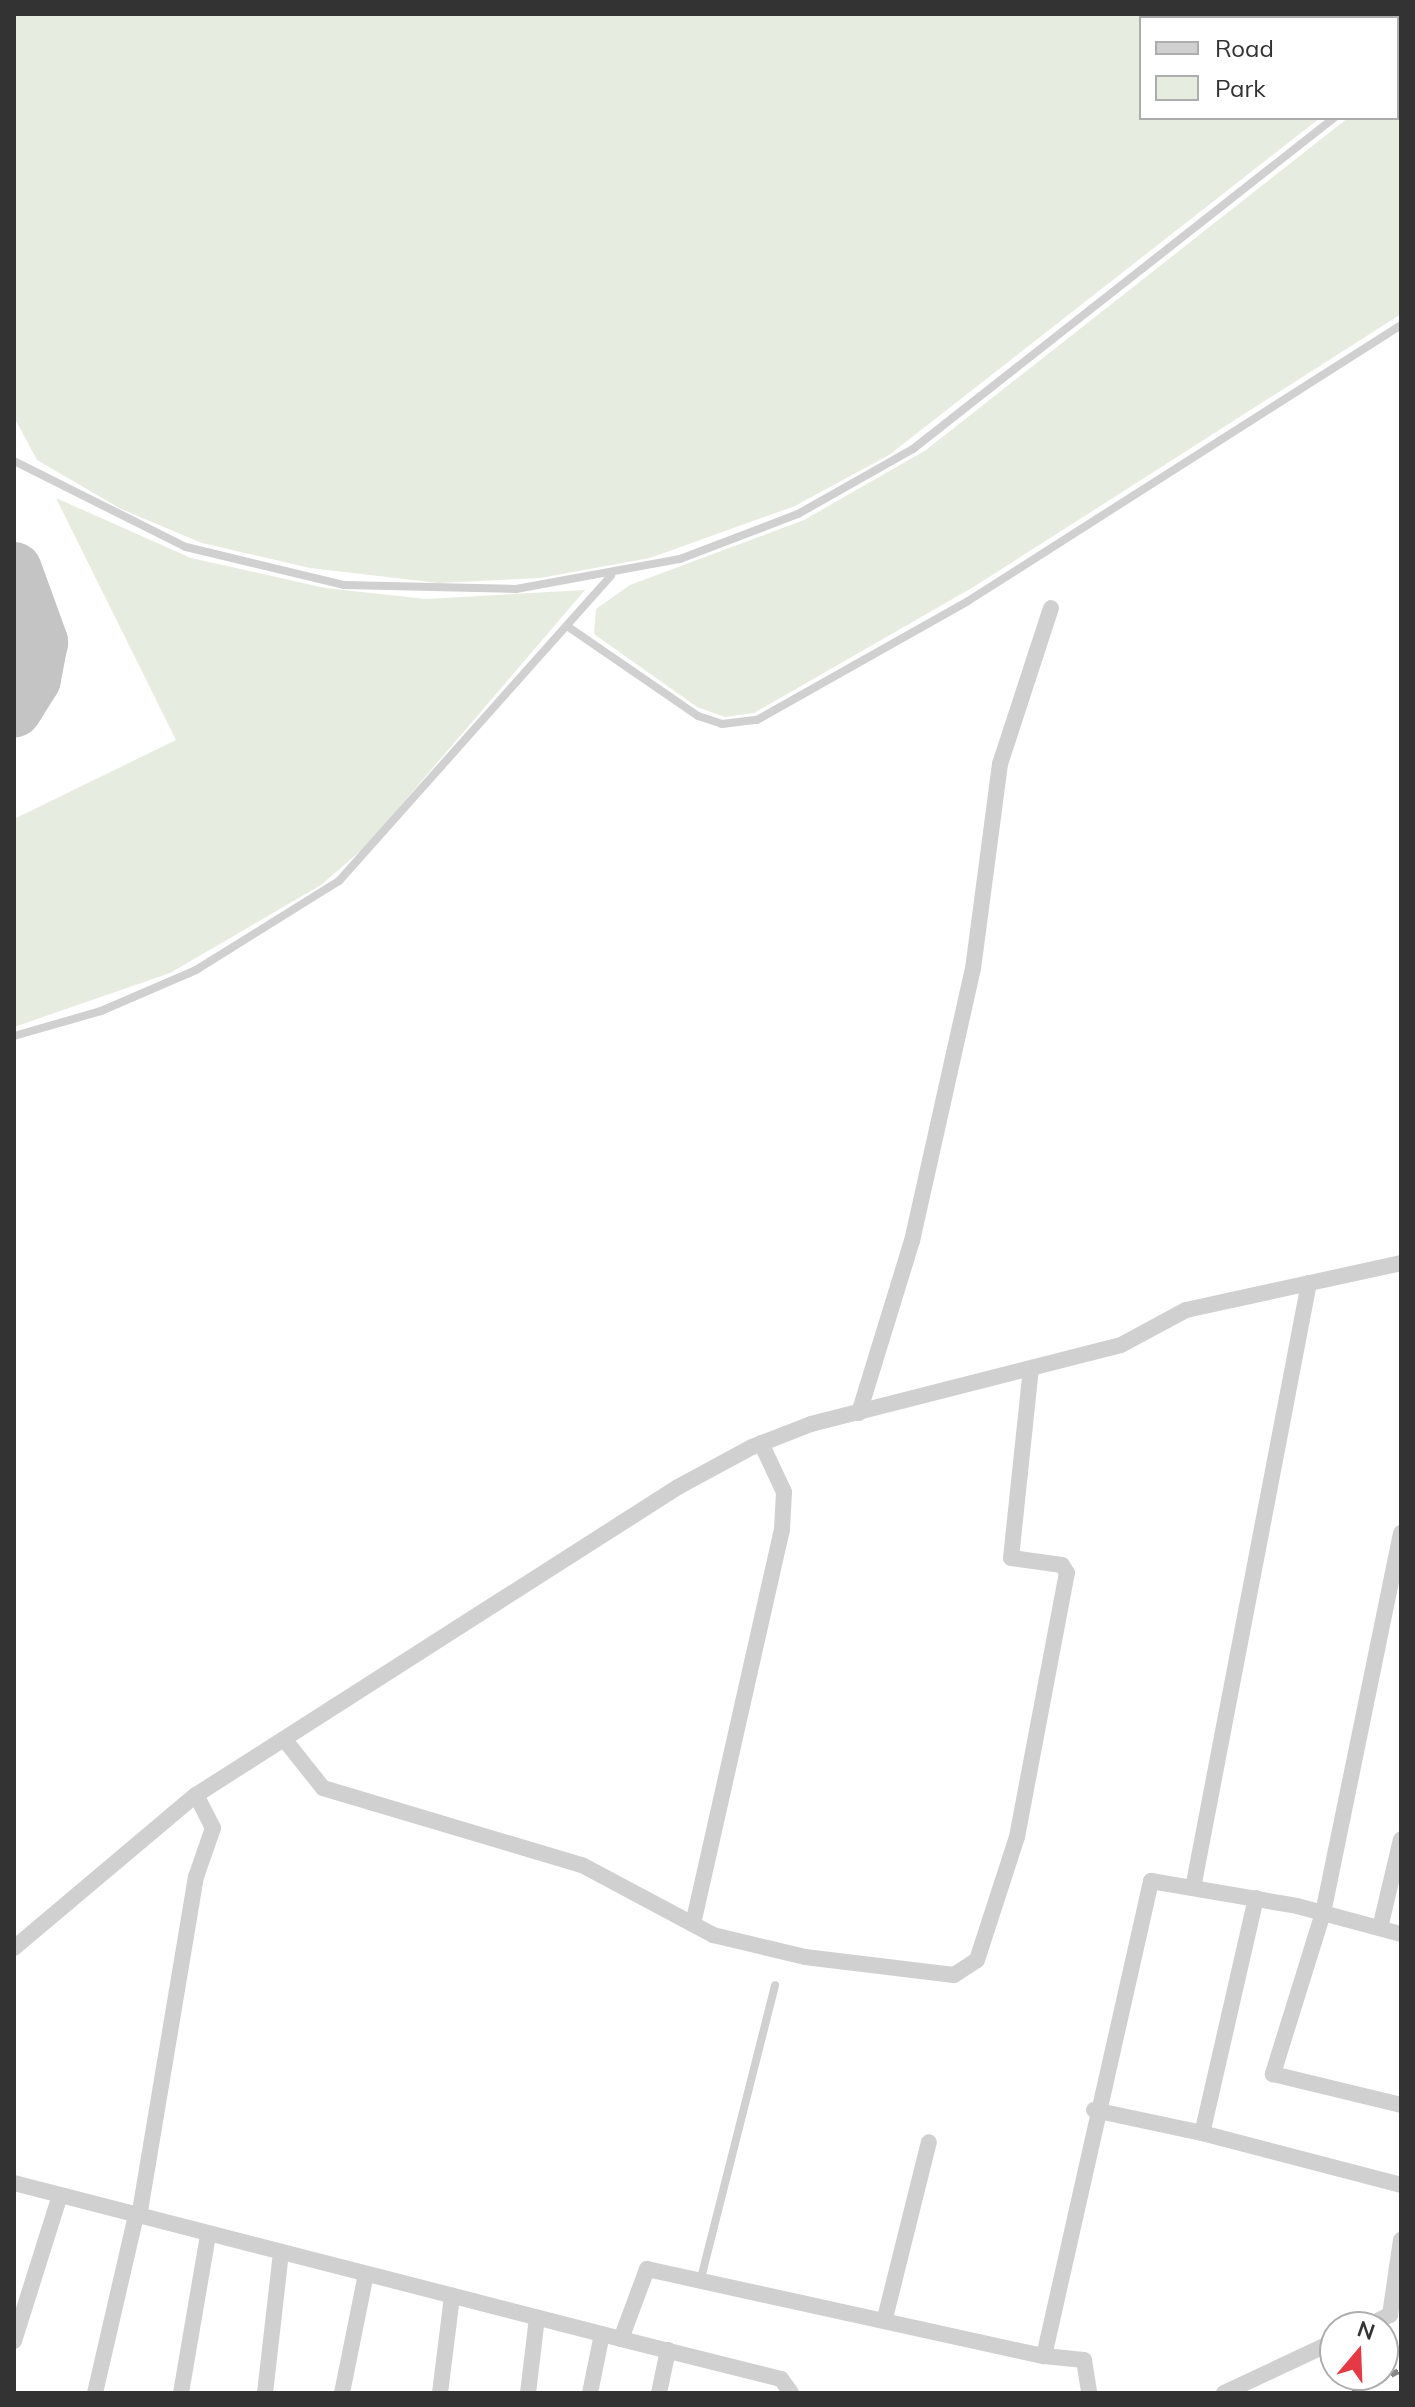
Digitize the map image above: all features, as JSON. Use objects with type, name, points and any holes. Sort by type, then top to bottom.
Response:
[{"type":"street","points":[[859,1413],[912,1241],[973,969],[1000,764],[1051,608]]},
{"type":"street","points":[[14,1948],[196,1795],[678,1487],[761,1443],[859,1413],[1121,1345],[1186,1310],[1401,1263]]},
{"type":"street","points":[[1193,1888],[1309,1283]]},
{"type":"street","points":[[284,1739],[323,1788],[582,1865],[693,1924],[805,1957],[954,1975],[977,1960],[1042,1735],[1067,1573],[1062,1565],[1011,1558],[1031,1369]]},
{"type":"street","points":[[693,1924],[782,1530],[784,1492],[761,1443]]},
{"type":"street","points":[[1401,1533],[1323,1913],[1273,2074],[1401,2105]]},
{"type":"street","points":[[95,2393],[138,2216],[193,1893],[213,1828],[196,1795]]},
{"type":"street","points":[[1380,1928],[1401,1839]]},
{"type":"street","points":[[1044,2356],[1094,2110],[1151,1881],[1256,1898],[1401,1934]]},
{"type":"street","points":[[1202,2133],[1256,1898]]},
{"type":"street","points":[[1094,2110],[1202,2133],[1401,2185]]},
{"type":"street","points":[[885,2318],[929,2142]]},
{"type":"street","points":[[14,2183],[781,2379],[791,2393]]},
{"type":"street","points":[[14,2341],[60,2195]]},
{"type":"street","points":[[181,2393],[208,2235]]},
{"type":"street","points":[[1395,2311],[1401,2240]]},
{"type":"street","points":[[265,2393],[281,2253]]},
{"type":"street","points":[[621,2339],[647,2269],[885,2318],[1044,2356],[1084,2360],[1089,2393]]},
{"type":"street","points":[[342,2393],[366,2274]]},
{"type":"street","points":[[440,2393],[452,2296]]},
{"type":"street","points":[[528,2393],[537,2318]]},
{"type":"street","points":[[590,2393],[602,2334]]},
{"type":"street","points":[[1224,2393],[1319,2348]]},
{"type":"street","points":[[659,2393],[668,2350]]},
{"type":"lane","points":[[14,461],[186,547],[329,582],[476,592],[611,575],[770,527],[900,457],[1331,120]]},
{"type":"lane","points":[[567,626],[698,716],[722,724],[757,720],[968,601],[1401,325]]},
{"type":"lane","points":[[14,1036],[155,990],[312,902],[373,850],[611,575]]},
{"type":"lane","points":[[701,2278],[775,1985]]},
{"type":"green space","points":[[14,14],[1371,16],[1139,16],[1139,120],[1317,120],[889,455],[795,506],[650,558],[540,578],[438,583],[310,568],[202,543],[121,509],[37,460],[14,417]]},
{"type":"green space","points":[[1401,77],[1401,314],[975,586],[754,713],[725,717],[697,707],[594,634],[596,609],[630,585],[804,520],[926,450],[1345,120],[1399,120]]},
{"type":"green space","points":[[56,498],[191,558],[325,588],[426,599],[585,590],[366,846],[321,885],[170,973],[14,1027],[14,819],[176,740]]},
{"type":"taxiway","points":[[14,570],[40,642],[33,679],[14,709]]},
{"type":"railway","points":[[1353,2393],[1401,2370]]}]
